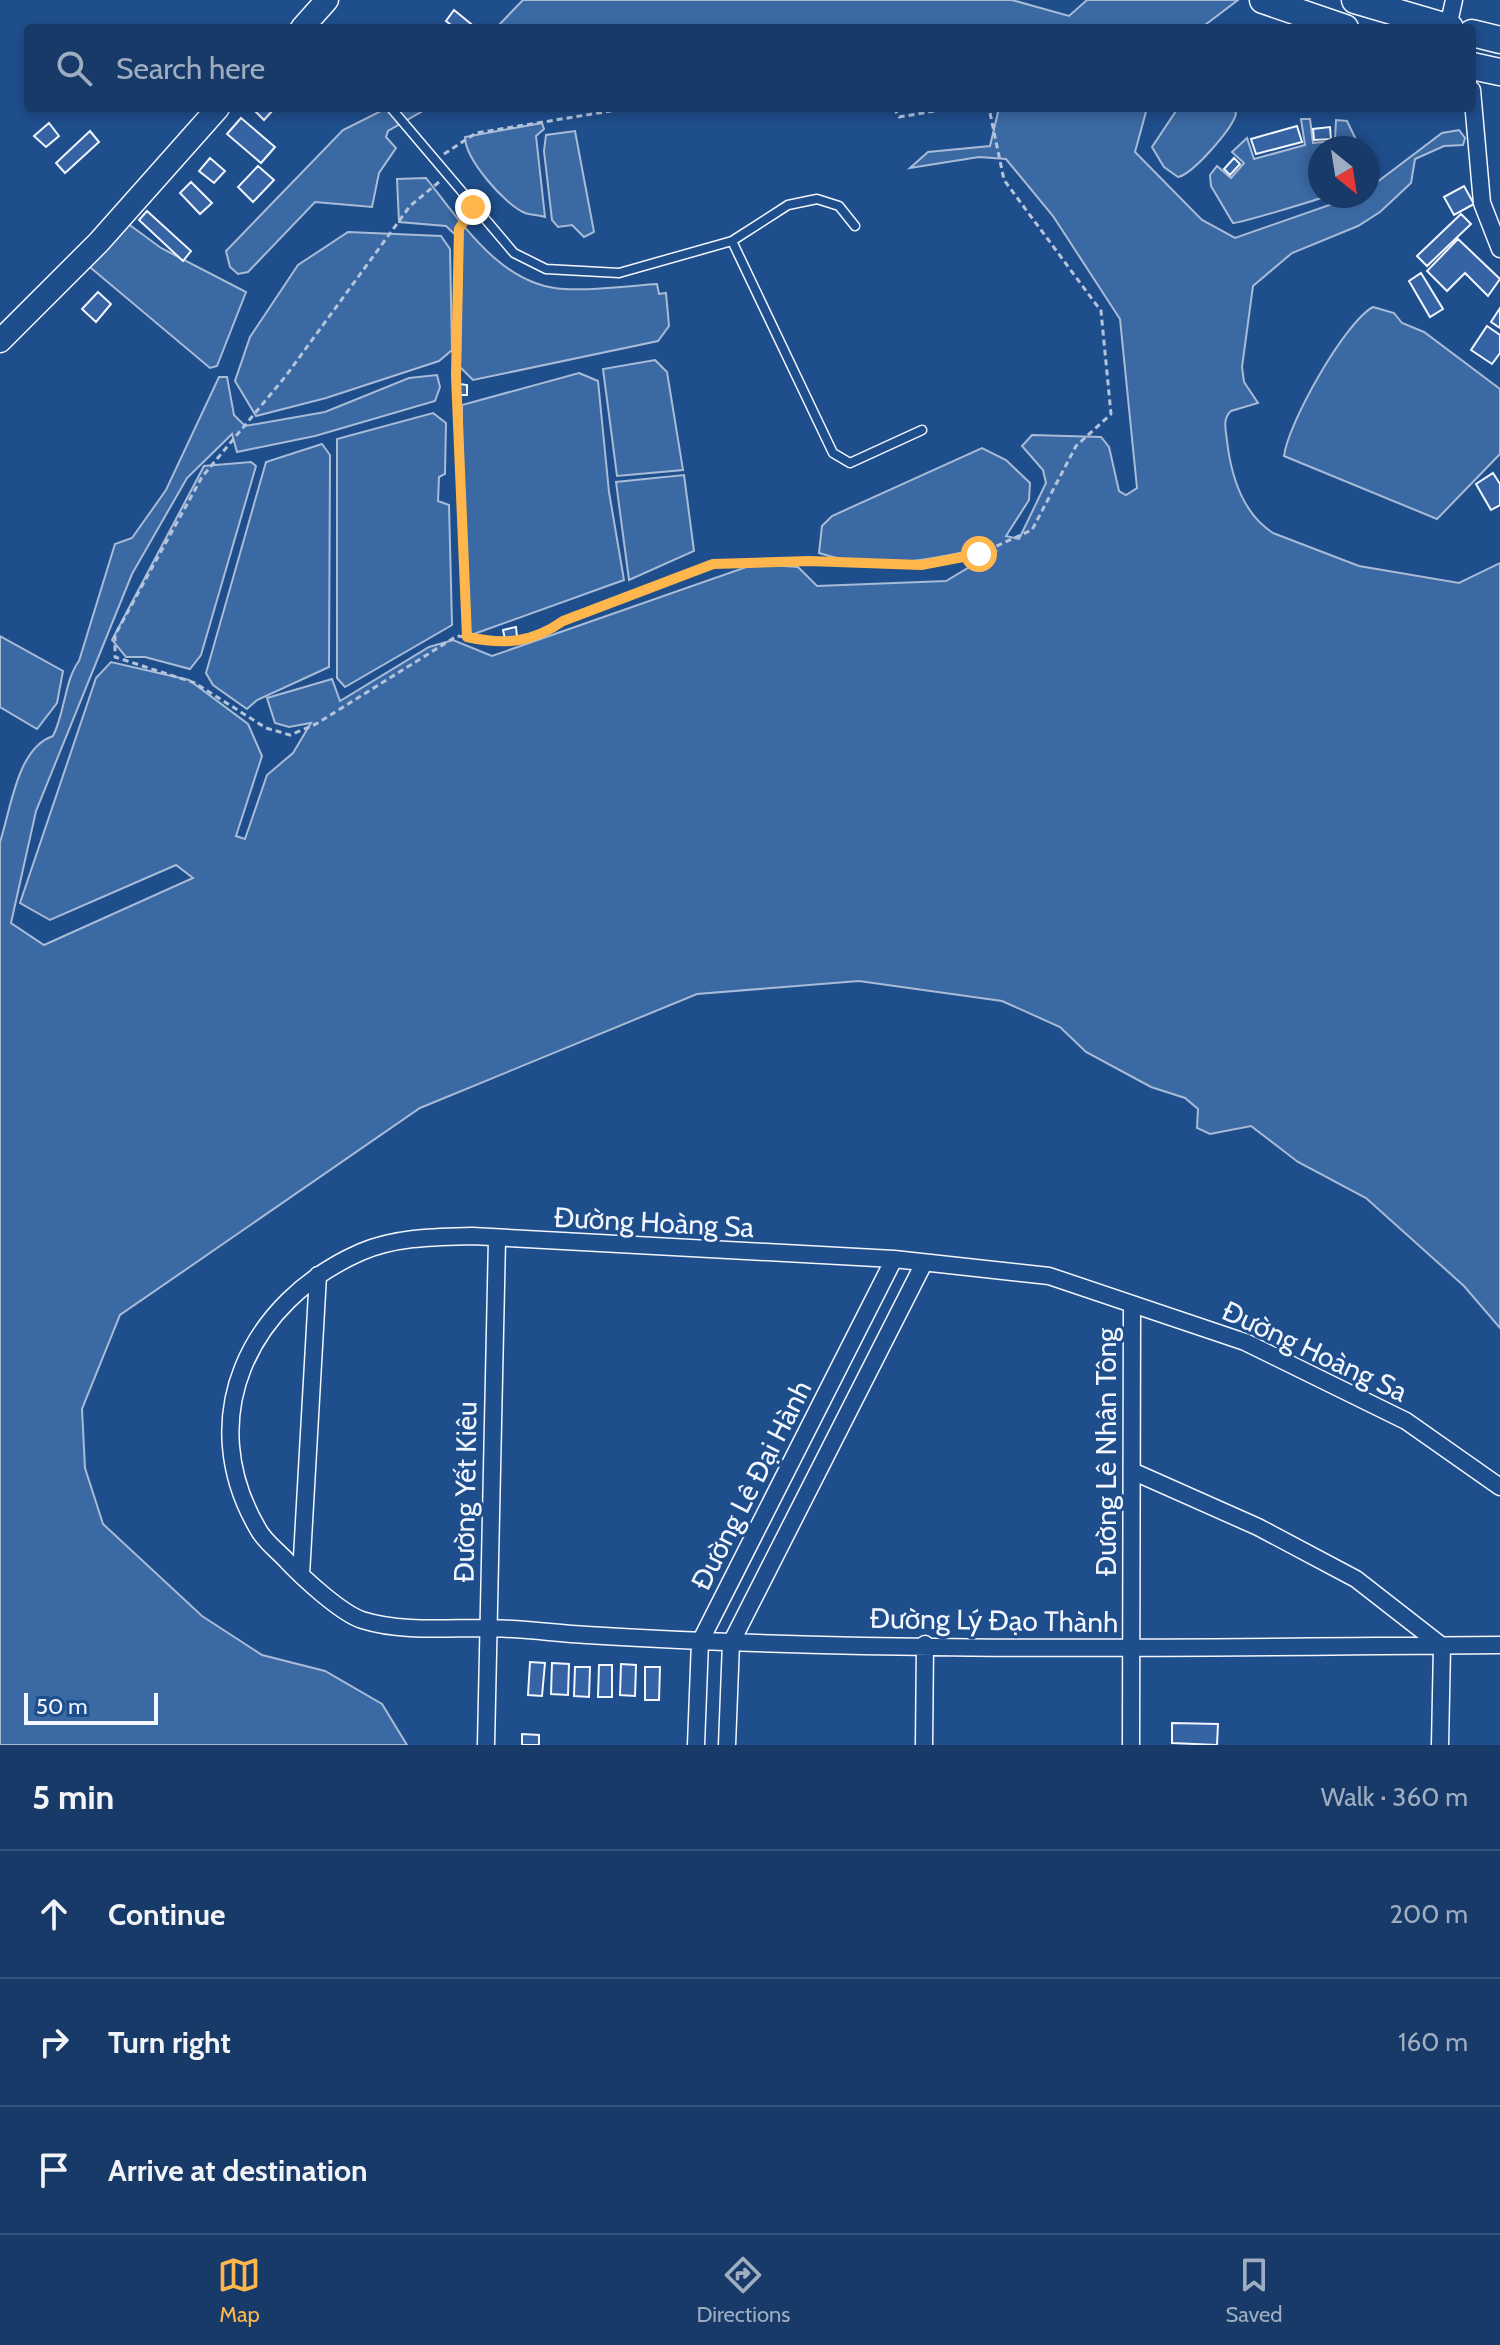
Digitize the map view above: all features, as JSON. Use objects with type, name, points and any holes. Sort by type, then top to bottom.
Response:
[{"type":"main road","points":[[1263,0],[1333,24]]},
{"type":"main road","points":[[1355,0],[1436,24]]},
{"type":"main road","points":[[1476,34],[1500,40]]},
{"type":"main road","points":[[1476,67],[1500,72]]},
{"type":"street","points":[[1450,24],[1454,0]]},
{"type":"street","points":[[0,341],[99,242],[214,112]]},
{"type":"street","points":[[1474,112],[1482,203],[1500,249]]},
{"type":"street","name":"Đường Hoàng Sa","points":[[488,1628],[432,1629],[359,1620],[301,1575],[258,1531],[232,1462],[234,1387],[253,1344],[276,1310],[318,1275],[364,1250],[417,1237],[497,1239],[894,1259],[1049,1276],[1245,1342],[1406,1421],[1500,1487]]},
{"type":"street","name":"Đường Yết Kiêu","points":[[486,1745],[497,1239]]},
{"type":"street","name":"Đường Lê Đại Hành","points":[[696,1745],[700,1642],[894,1259]]},
{"type":"street","name":"Đường Lê Đại Hành","points":[[727,1745],[731,1643],[924,1263]]},
{"type":"street","points":[[301,1575],[318,1275]]},
{"type":"street","name":"Đường Lê Nhân Tông","points":[[1131,1745],[1132,1304]]},
{"type":"street","points":[[1132,1471],[1258,1527],[1356,1579],[1442,1646],[1440,1745]]},
{"type":"street","name":"Đường Lý Đạo Thành","points":[[488,1628],[731,1643],[1131,1649],[1500,1645]]},
{"type":"street","points":[[924,1745],[925,1644]]},
{"type":"lane","points":[[394,112],[514,253],[546,269],[619,273],[732,241],[788,205],[817,199],[839,206],[855,226]]},
{"type":"lane","points":[[732,241],[833,453],[850,463],[922,430]]},
{"type":"path","points":[[434,160],[476,133],[605,112]]},
{"type":"path","points":[[896,112],[899,117],[929,112]]},
{"type":"path","points":[[447,175],[410,206],[276,388],[202,477],[115,635],[115,657],[195,683],[266,728],[290,735],[316,724],[457,636],[511,642],[541,636],[563,621],[713,564],[809,561],[921,565],[979,554],[1032,530],[1076,446],[1111,414],[1101,311],[1004,180],[990,112]]},
{"type":"path","points":[[467,637],[456,376],[459,229],[473,207]]},
{"type":"water","points":[[523,0],[1012,0],[1069,16],[1087,0],[1238,0],[1206,24],[500,24]]},
{"type":"water","points":[[379,112],[421,112],[388,131],[386,137],[396,148],[379,173],[372,207],[315,202],[248,272],[238,274],[230,267],[226,251],[343,130]]},
{"type":"water","points":[[998,112],[1146,112],[1135,152],[1202,220],[1235,238],[1321,208],[1380,208],[1380,180],[1442,133],[1459,130],[1465,138],[1463,145],[1444,146],[1415,159],[1411,183],[1380,212],[1358,226],[1292,253],[1253,286],[1242,367],[1244,382],[1258,403],[1231,411],[1225,425],[1229,454],[1240,492],[1253,515],[1273,533],[1359,566],[1459,583],[1500,563],[1500,1328],[1464,1286],[1366,1198],[1298,1162],[1251,1126],[1210,1134],[1197,1128],[1198,1109],[1185,1098],[1151,1087],[1086,1052],[1060,1027],[1002,1001],[859,981],[697,994],[420,1108],[120,1315],[82,1409],[85,1468],[103,1524],[202,1616],[262,1655],[325,1671],[382,1704],[407,1745],[0,1745],[0,842],[23,766],[41,743],[53,736],[57,727],[115,544],[132,538],[166,490],[219,377],[227,377],[234,415],[245,426],[325,412],[409,378],[437,375],[440,387],[435,401],[315,436],[237,452],[232,434],[187,478],[132,574],[36,811],[11,923],[44,945],[193,878],[176,865],[50,920],[20,903],[96,678],[111,662],[189,680],[248,724],[262,756],[236,836],[245,839],[267,775],[293,753],[311,723],[289,727],[275,723],[267,698],[332,679],[340,701],[429,647],[453,640],[492,656],[755,564],[798,567],[817,586],[946,581],[996,551],[984,548],[902,562],[840,559],[819,553],[822,526],[832,516],[982,448],[1006,460],[1030,483],[1029,500],[1006,536],[1019,539],[1046,483],[1043,470],[1022,446],[1032,435],[1101,437],[1109,447],[1119,491],[1126,495],[1137,488],[1120,319],[1053,216],[1006,159],[979,157],[910,168],[928,152],[990,146]]},
{"type":"water","points":[[1175,112],[1235,112],[1233,121],[1211,150],[1193,168],[1178,177],[1164,167],[1152,147]]},
{"type":"water","points":[[1301,119],[1310,119],[1312,136],[1308,136],[1308,202],[1233,223],[1211,186],[1210,175],[1217,166],[1231,178],[1244,163],[1232,152],[1247,138],[1254,159],[1305,145]]},
{"type":"water","points":[[1336,120],[1347,121],[1354,136],[1335,136]]},
{"type":"water","points":[[542,123],[544,129],[536,136],[545,217],[525,213],[497,191],[479,169],[465,137]]},
{"type":"water","points":[[575,131],[594,232],[584,237],[572,225],[558,227],[552,220],[544,151],[546,135]]},
{"type":"water","points":[[426,178],[485,249],[522,277],[565,289],[657,284],[659,294],[666,293],[669,326],[658,341],[473,380],[460,367],[462,241],[446,226],[399,222],[397,179]]},
{"type":"water","points":[[127,223],[161,248],[246,292],[217,366],[210,368],[85,263]]},
{"type":"water","points":[[348,232],[441,236],[450,249],[452,350],[439,361],[326,398],[256,416],[235,381],[250,337],[298,265]]},
{"type":"water","points":[[1373,307],[1394,313],[1402,323],[1424,332],[1500,389],[1500,454],[1437,519],[1284,456],[1296,421],[1320,375],[1348,332]]},
{"type":"water","points":[[655,360],[667,372],[683,470],[617,476],[603,369]]},
{"type":"water","points":[[579,373],[598,381],[609,492],[624,580],[471,635],[463,628],[462,405]]},
{"type":"water","points":[[433,413],[446,423],[445,474],[439,477],[438,501],[449,505],[452,625],[345,687],[337,678],[337,439]]},
{"type":"water","points":[[322,444],[330,455],[329,667],[257,700],[247,709],[213,685],[206,673],[266,462]]},
{"type":"water","points":[[251,462],[256,466],[201,655],[190,669],[145,657],[126,657],[112,640],[204,466]]},
{"type":"water","points":[[684,475],[694,551],[629,580],[616,482]]},
{"type":"water","points":[[0,636],[63,671],[57,703],[37,729],[0,707]]},
{"type":"building","points":[[454,10],[471,24],[450,24],[446,21]]},
{"type":"building","points":[[256,112],[271,112],[264,120]]},
{"type":"building","points":[[241,118],[275,147],[261,163],[227,134]]},
{"type":"building","points":[[49,123],[59,136],[46,147],[34,136]]},
{"type":"building","points":[[1297,126],[1302,142],[1256,154],[1251,139]]},
{"type":"building","points":[[1330,127],[1331,136],[1314,136],[1313,129]]},
{"type":"building","points":[[90,131],[99,142],[65,173],[56,163]]},
{"type":"building","points":[[210,158],[225,171],[214,183],[199,171]]},
{"type":"building","points":[[1234,158],[1240,164],[1230,175],[1224,169]]},
{"type":"building","points":[[258,166],[274,180],[253,202],[238,187]]},
{"type":"building","points":[[191,182],[212,203],[200,214],[180,193]]},
{"type":"building","points":[[1464,186],[1474,204],[1454,215],[1444,197]]},
{"type":"building","points":[[147,211],[191,251],[183,261],[139,220]]},
{"type":"building","points":[[1461,214],[1471,224],[1427,266],[1417,256]]},
{"type":"building","points":[[1458,239],[1500,279],[1488,296],[1465,273],[1447,291],[1427,271]]},
{"type":"building","points":[[1421,273],[1443,309],[1430,317],[1409,281]]},
{"type":"building","points":[[98,292],[111,304],[96,322],[82,309]]},
{"type":"building","points":[[1500,308],[1500,328],[1491,322]]},
{"type":"building","points":[[1487,326],[1500,335],[1500,353],[1492,364],[1471,350]]},
{"type":"building","points":[[460,384],[467,385],[467,395],[460,395]]},
{"type":"building","points":[[1493,473],[1500,484],[1500,505],[1491,510],[1476,484]]},
{"type":"building","points":[[516,627],[517,637],[505,639],[503,630]]},
{"type":"building","points":[[530,1662],[545,1663],[542,1696],[528,1695]]},
{"type":"building","points":[[552,1663],[569,1664],[568,1695],[551,1694]]},
{"type":"building","points":[[621,1664],[636,1665],[635,1696],[620,1695]]},
{"type":"building","points":[[599,1665],[612,1665],[612,1697],[598,1697]]},
{"type":"building","points":[[575,1667],[590,1667],[589,1697],[574,1696]]},
{"type":"building","points":[[645,1667],[660,1667],[659,1700],[645,1700]]},
{"type":"building","points":[[1172,1723],[1218,1724],[1217,1745],[1172,1743]]},
{"type":"building","points":[[522,1734],[539,1735],[539,1745],[522,1745]]},
{"type":"route","points":[[473,207],[459,229],[456,376],[467,637],[511,642],[541,636],[563,621],[713,564],[809,561],[921,565],[979,554]]}]
